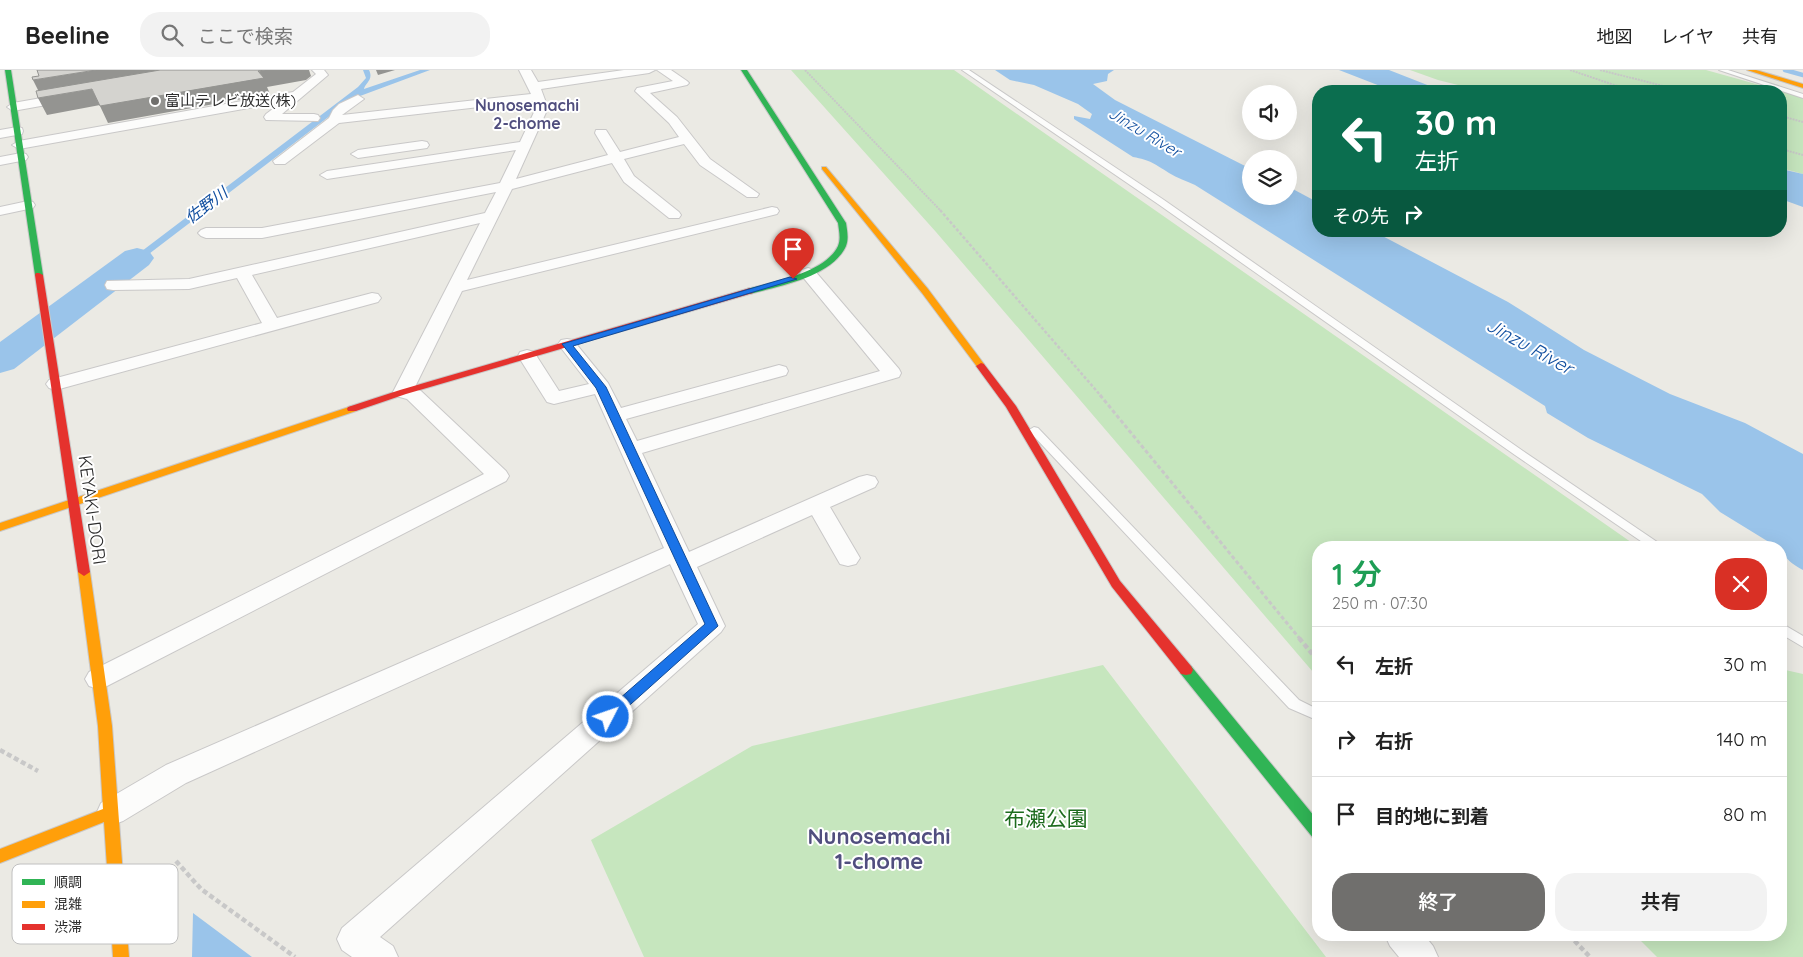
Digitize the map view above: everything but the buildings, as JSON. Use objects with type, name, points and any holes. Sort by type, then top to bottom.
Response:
[{"type":"street","name":"KEYAKI-DORI","points":[[8,70],[8,102],[17,131],[74,501],[105,726],[115,864]]},
{"type":"street","points":[[314,118],[270,117],[322,75],[318,70]]},
{"type":"street","points":[[280,161],[335,120],[533,84],[649,70]]},
{"type":"street","points":[[663,70],[683,83],[641,91],[673,120],[705,162],[752,194]]},
{"type":"street","points":[[0,527],[404,392],[808,273],[823,266],[841,249],[844,239],[842,223],[744,70]]},
{"type":"street","points":[[1750,70],[1803,86]]},
{"type":"street","points":[[404,392],[506,186],[524,136],[542,108],[533,84]]},
{"type":"street","points":[[8,102],[84,95]]},
{"type":"street","points":[[0,161],[20,151],[298,95]]},
{"type":"street","points":[[335,120],[335,116],[342,108],[358,99]]},
{"type":"street","points":[[776,118],[804,143]]},
{"type":"street","points":[[0,134],[17,131]]},
{"type":"street","points":[[601,133],[629,180],[674,215]]},
{"type":"street","points":[[328,176],[524,136]]},
{"type":"street","points":[[206,234],[262,233],[506,186],[687,139]]},
{"type":"street","points":[[358,154],[436,143]]},
{"type":"street","points":[[816,156],[924,290],[1011,406],[1116,584],[1312,825]]},
{"type":"street","points":[[0,211],[28,205]]},
{"type":"street","points":[[455,288],[772,211]]},
{"type":"street","points":[[114,285],[188,284],[491,216]]},
{"type":"street","points":[[242,272],[272,325]]},
{"type":"street","points":[[630,450],[892,373],[808,273]]},
{"type":"street","points":[[56,384],[372,298]]},
{"type":"street","points":[[381,957],[354,939],[712,626],[601,387],[567,344]]},
{"type":"street","points":[[527,356],[554,398],[601,387]]},
{"type":"street","points":[[614,416],[780,371]]},
{"type":"street","points":[[98,679],[498,476],[414,394],[404,392]]},
{"type":"street","points":[[0,856],[112,812],[176,774],[679,558],[817,504],[867,482]]},
{"type":"street","points":[[817,504],[848,558]]},
{"type":"street","points":[[1407,941],[1421,957]]},
{"type":"street","name":"KEYAKI-DORI","points":[[120,944],[121,957]]},
{"type":"lane","points":[[965,70],[1161,202],[1519,453],[1650,541]]},
{"type":"lane","points":[[1722,70],[1769,85]]},
{"type":"lane","points":[[1787,91],[1803,96]]},
{"type":"lane","points":[[1011,406],[1294,704],[1312,713]]},
{"type":"lane","points":[[1787,632],[1803,642]]},
{"type":"path","points":[[805,70],[887,154],[1018,297],[1312,654]]},
{"type":"path","points":[[1570,70],[1614,85]]},
{"type":"path","points":[[1600,70],[1659,85]]},
{"type":"path","points":[[1787,118],[1803,122]]},
{"type":"path","points":[[1787,151],[1803,155]]},
{"type":"path","points":[[0,750],[38,771]]},
{"type":"path","points":[[176,861],[201,888],[294,957]]},
{"type":"path","points":[[1575,941],[1590,957]]},
{"type":"green space","points":[[791,70],[954,70],[1629,541],[1312,541],[1312,671],[936,232]]},
{"type":"green space","points":[[1410,70],[1706,70],[1760,85],[1458,85]]},
{"type":"green space","points":[[1787,93],[1803,97],[1803,174],[1787,170]]},
{"type":"green space","name":"布瀬公園","points":[[1103,665],[1326,957],[644,957],[591,840],[752,746]]},
{"type":"green space","points":[[1787,670],[1803,674],[1803,957],[1657,957],[1641,941],[1787,941]]},
{"type":"water","points":[[363,70],[369,70],[370,73],[370,79],[364,89],[420,70],[430,70],[352,99],[86,302],[84,295],[358,87],[366,78]]},
{"type":"water","name":"Jinzu River","points":[[995,70],[1114,70],[1108,74],[1107,81],[1093,84],[1115,100],[1242,164],[1242,205],[1297,205],[1297,191],[1312,199],[1312,237],[1384,237],[1508,302],[1584,350],[1670,394],[1745,423],[1803,454],[1803,570],[1787,559],[1787,541],[1767,541],[1720,512],[1702,494],[1588,438],[1547,413],[1545,406],[1195,185],[1172,175],[1152,163],[1133,157],[1074,119],[1074,116],[1090,119],[1092,114],[1078,104],[1034,85],[1010,80]]},
{"type":"water","points":[[1339,70],[1389,70],[1427,85],[1378,85]]},
{"type":"water","points":[[1787,170],[1803,174],[1803,207],[1787,201]]},
{"type":"water","points":[[193,913],[252,957],[192,957]]},
{"type":"waterway","points":[[1785,70],[1803,75]]},
{"type":"waterway","name":"佐野川","points":[[0,361],[137,258]]},
{"type":"traffic: fast","points":[[8,70],[39,275]]},
{"type":"traffic: fast","points":[[744,70],[842,223],[844,237],[842,246],[836,255],[815,270],[787,281],[750,291]]},
{"type":"traffic: fast","points":[[1186,670],[1312,825]]},
{"type":"traffic: slow","points":[[1750,70],[1803,86]]},
{"type":"traffic: slow","points":[[824,168],[925,291],[981,366]]},
{"type":"traffic: slow","points":[[0,527],[352,409]]},
{"type":"traffic: slow","points":[[84,572],[105,726],[115,864]]},
{"type":"traffic: slow","points":[[0,856],[112,812]]},
{"type":"traffic: slow","points":[[120,944],[121,957]]},
{"type":"traffic: jam","points":[[39,275],[84,572]]},
{"type":"traffic: jam","points":[[352,409],[403,392],[750,291]]},
{"type":"traffic: jam","points":[[981,366],[1011,406],[1116,584],[1186,670]]},
{"type":"place","name":"富山テレビ放送(株)","points":[[155,101]]},
{"type":"district","name":"Nunosemachi 2-chome","points":[[527,114]]},
{"type":"district","name":"Nunosemachi 1-chome","points":[[879,848]]},
{"type":"route","points":[[608,717],[712,626],[601,387],[567,344],[793,279]]}]
